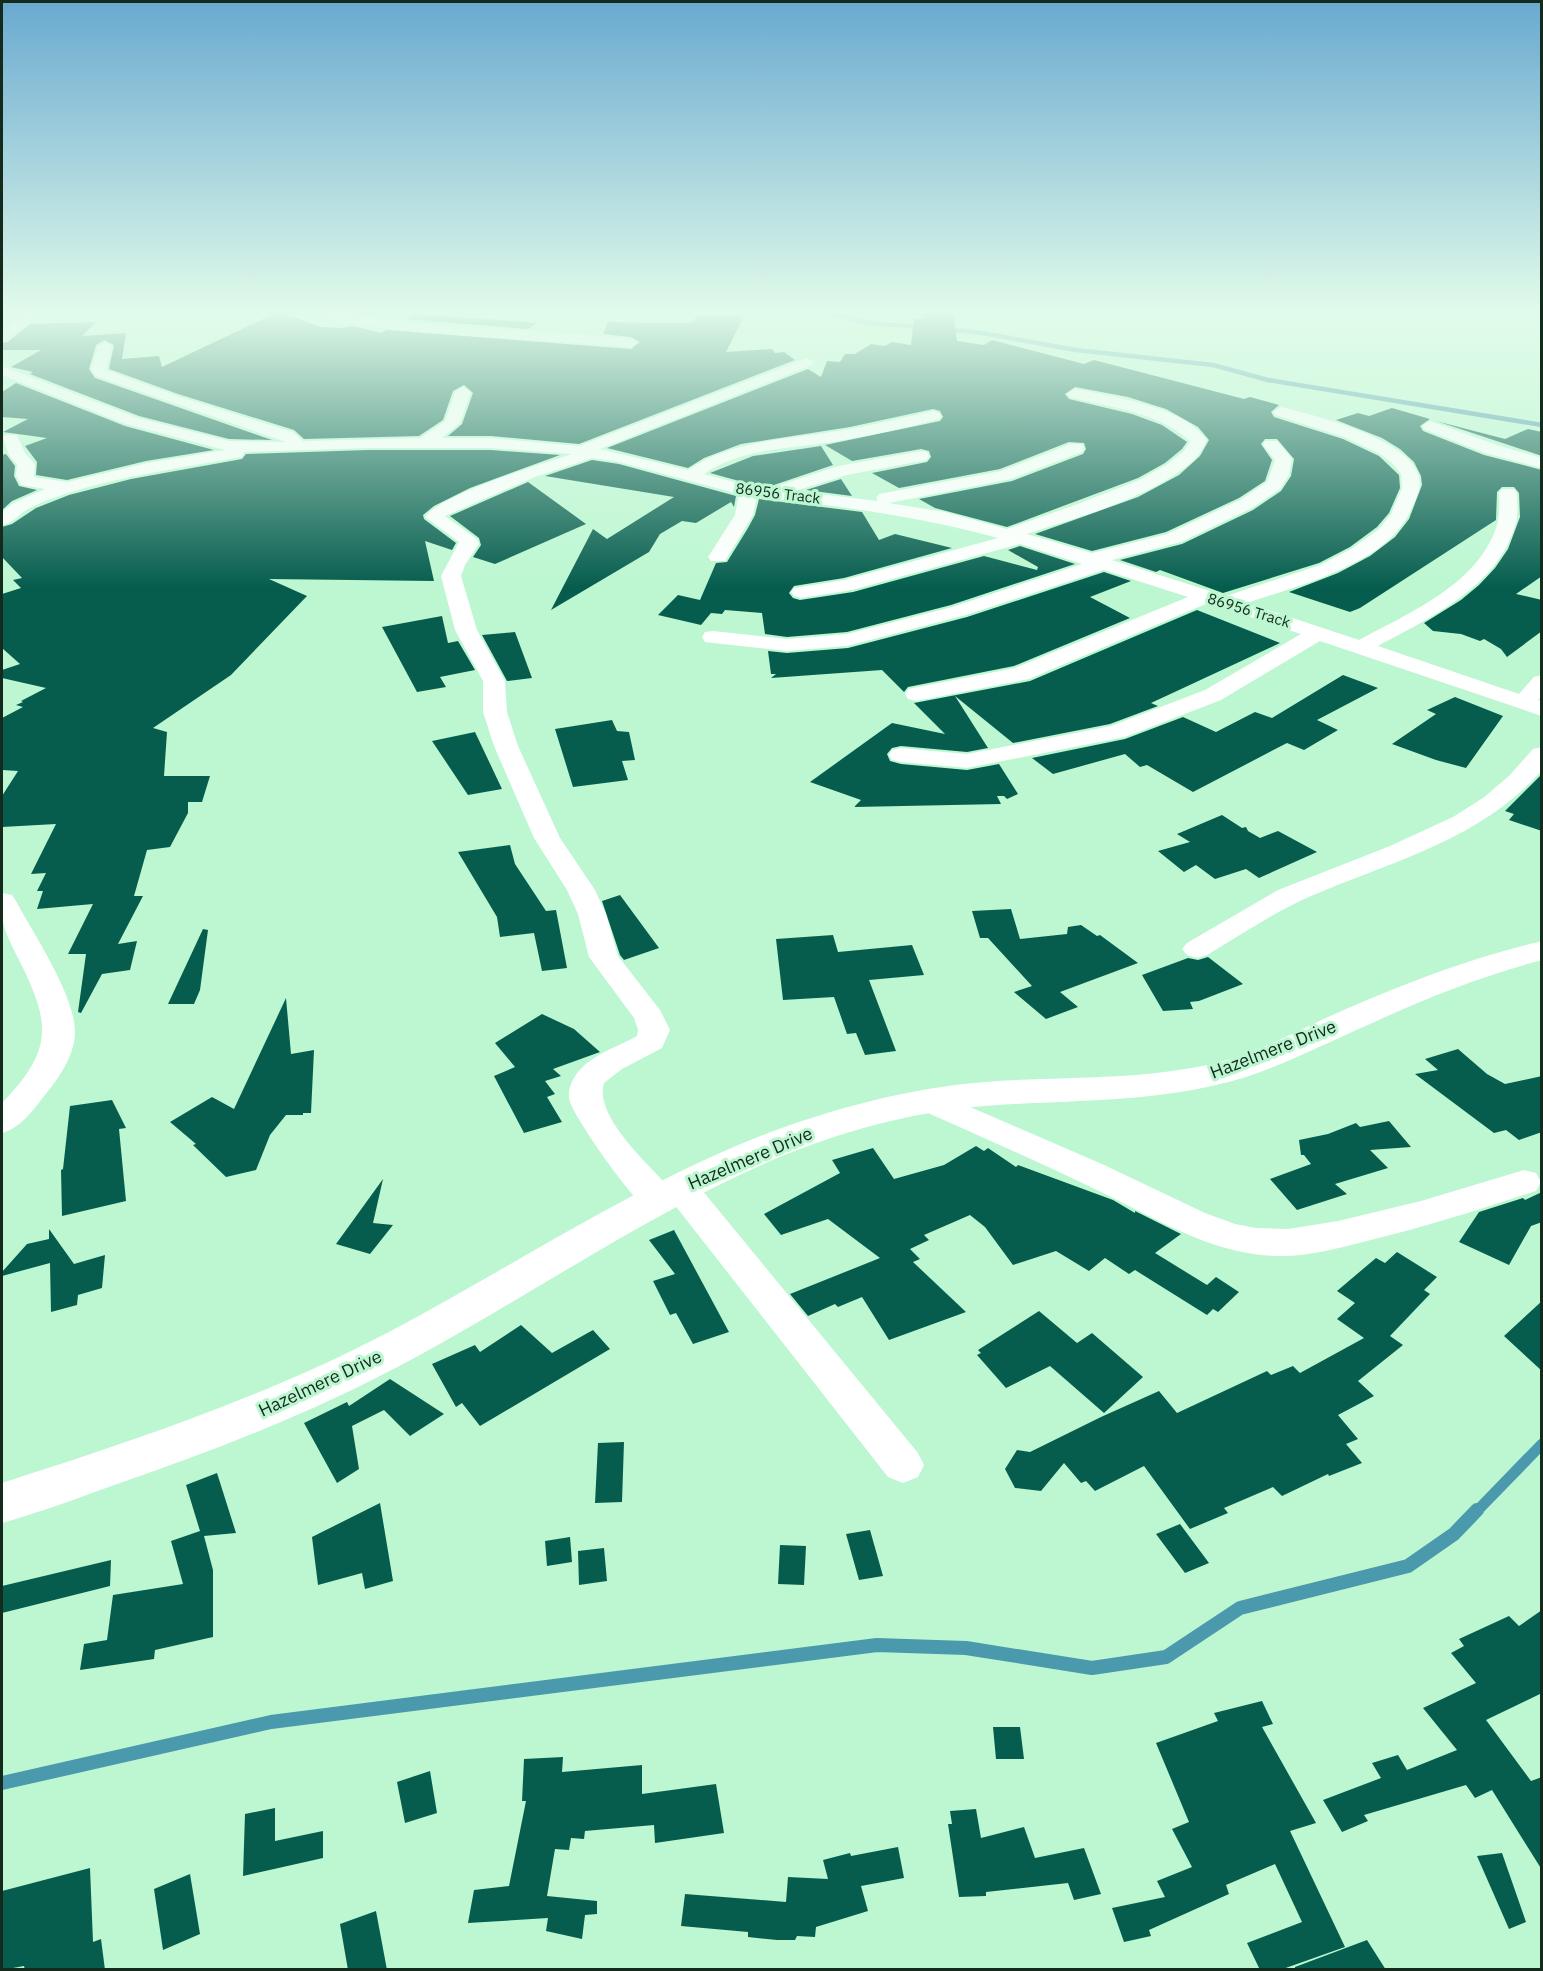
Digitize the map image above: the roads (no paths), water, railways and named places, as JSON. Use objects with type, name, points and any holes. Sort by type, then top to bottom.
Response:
[{"type":"street","name":"86956 Track","points":[[86,403],[165,431],[229,446],[261,448],[501,443],[590,451],[758,492],[908,510],[1013,536],[1096,562],[1319,633],[1532,706]]},
{"type":"street","points":[[185,403],[287,435],[298,446]]},
{"type":"street","points":[[424,443],[452,423],[459,403]]},
{"type":"street","points":[[702,403],[590,451],[529,473],[442,510],[434,517],[468,539],[469,544],[454,565],[451,576],[466,630],[494,681],[495,712],[526,794],[547,838],[581,890],[592,914],[604,957],[649,1017],[654,1030],[651,1041],[604,1066],[592,1076],[585,1087],[587,1103],[605,1133],[670,1194],[903,1465]]},
{"type":"street","points":[[801,592],[855,583],[1013,536],[1112,498],[1158,477],[1190,457],[1198,445],[1199,440],[1191,430],[1148,412],[1111,403]]},
{"type":"street","points":[[916,694],[1021,674],[1216,600],[1312,573],[1356,554],[1395,525],[1408,498],[1412,480],[1408,469],[1384,450],[1329,425],[1281,412]]},
{"type":"street","points":[[690,477],[704,465],[733,454],[933,416]]},
{"type":"street","points":[[1430,426],[1491,449],[1542,463]]},
{"type":"street","points":[[11,438],[17,455],[26,464],[27,481],[67,488]]},
{"type":"street","points":[[713,637],[787,645],[847,640],[959,611],[1096,562],[1174,538],[1261,494],[1274,485],[1284,465],[1284,459],[1271,445]]},
{"type":"street","points":[[2,520],[21,504],[67,488],[261,448]]},
{"type":"street","points":[[837,500],[896,497],[1005,475],[1076,448]]},
{"type":"street","points":[[718,557],[758,492],[833,472],[921,456]]},
{"type":"street","points":[[1361,647],[1433,608],[1492,558],[1506,525],[1508,493]]},
{"type":"street","points":[[901,755],[967,761],[1118,732],[1213,695],[1319,633]]},
{"type":"street","points":[[1532,706],[1542,682]]},
{"type":"street","points":[[1197,949],[1299,891],[1464,824],[1489,807],[1542,754]]},
{"type":"street","points":[[2,901],[55,1005],[60,1034],[52,1060],[32,1092],[2,1122]]},
{"type":"street","name":"Hazelmere Drive","points":[[2,1503],[126,1463],[260,1411],[351,1371],[670,1194],[758,1152],[825,1126],[901,1105],[979,1095],[1151,1085],[1221,1073],[1278,1051],[1412,992],[1496,961],[1542,950]]},
{"type":"street","points":[[931,1101],[1170,1211],[1229,1237],[1245,1241],[1277,1243],[1309,1241],[1423,1215],[1524,1182]]},
{"type":"waterway","points":[[1408,403],[1542,425]]},
{"type":"waterway","points":[[1476,1512],[1542,1444]]},
{"type":"waterway","points":[[2,1783],[271,1722],[877,1645],[966,1648],[1092,1668],[1166,1657],[1240,1608],[1408,1566],[1454,1534],[1477,1510]]}]
